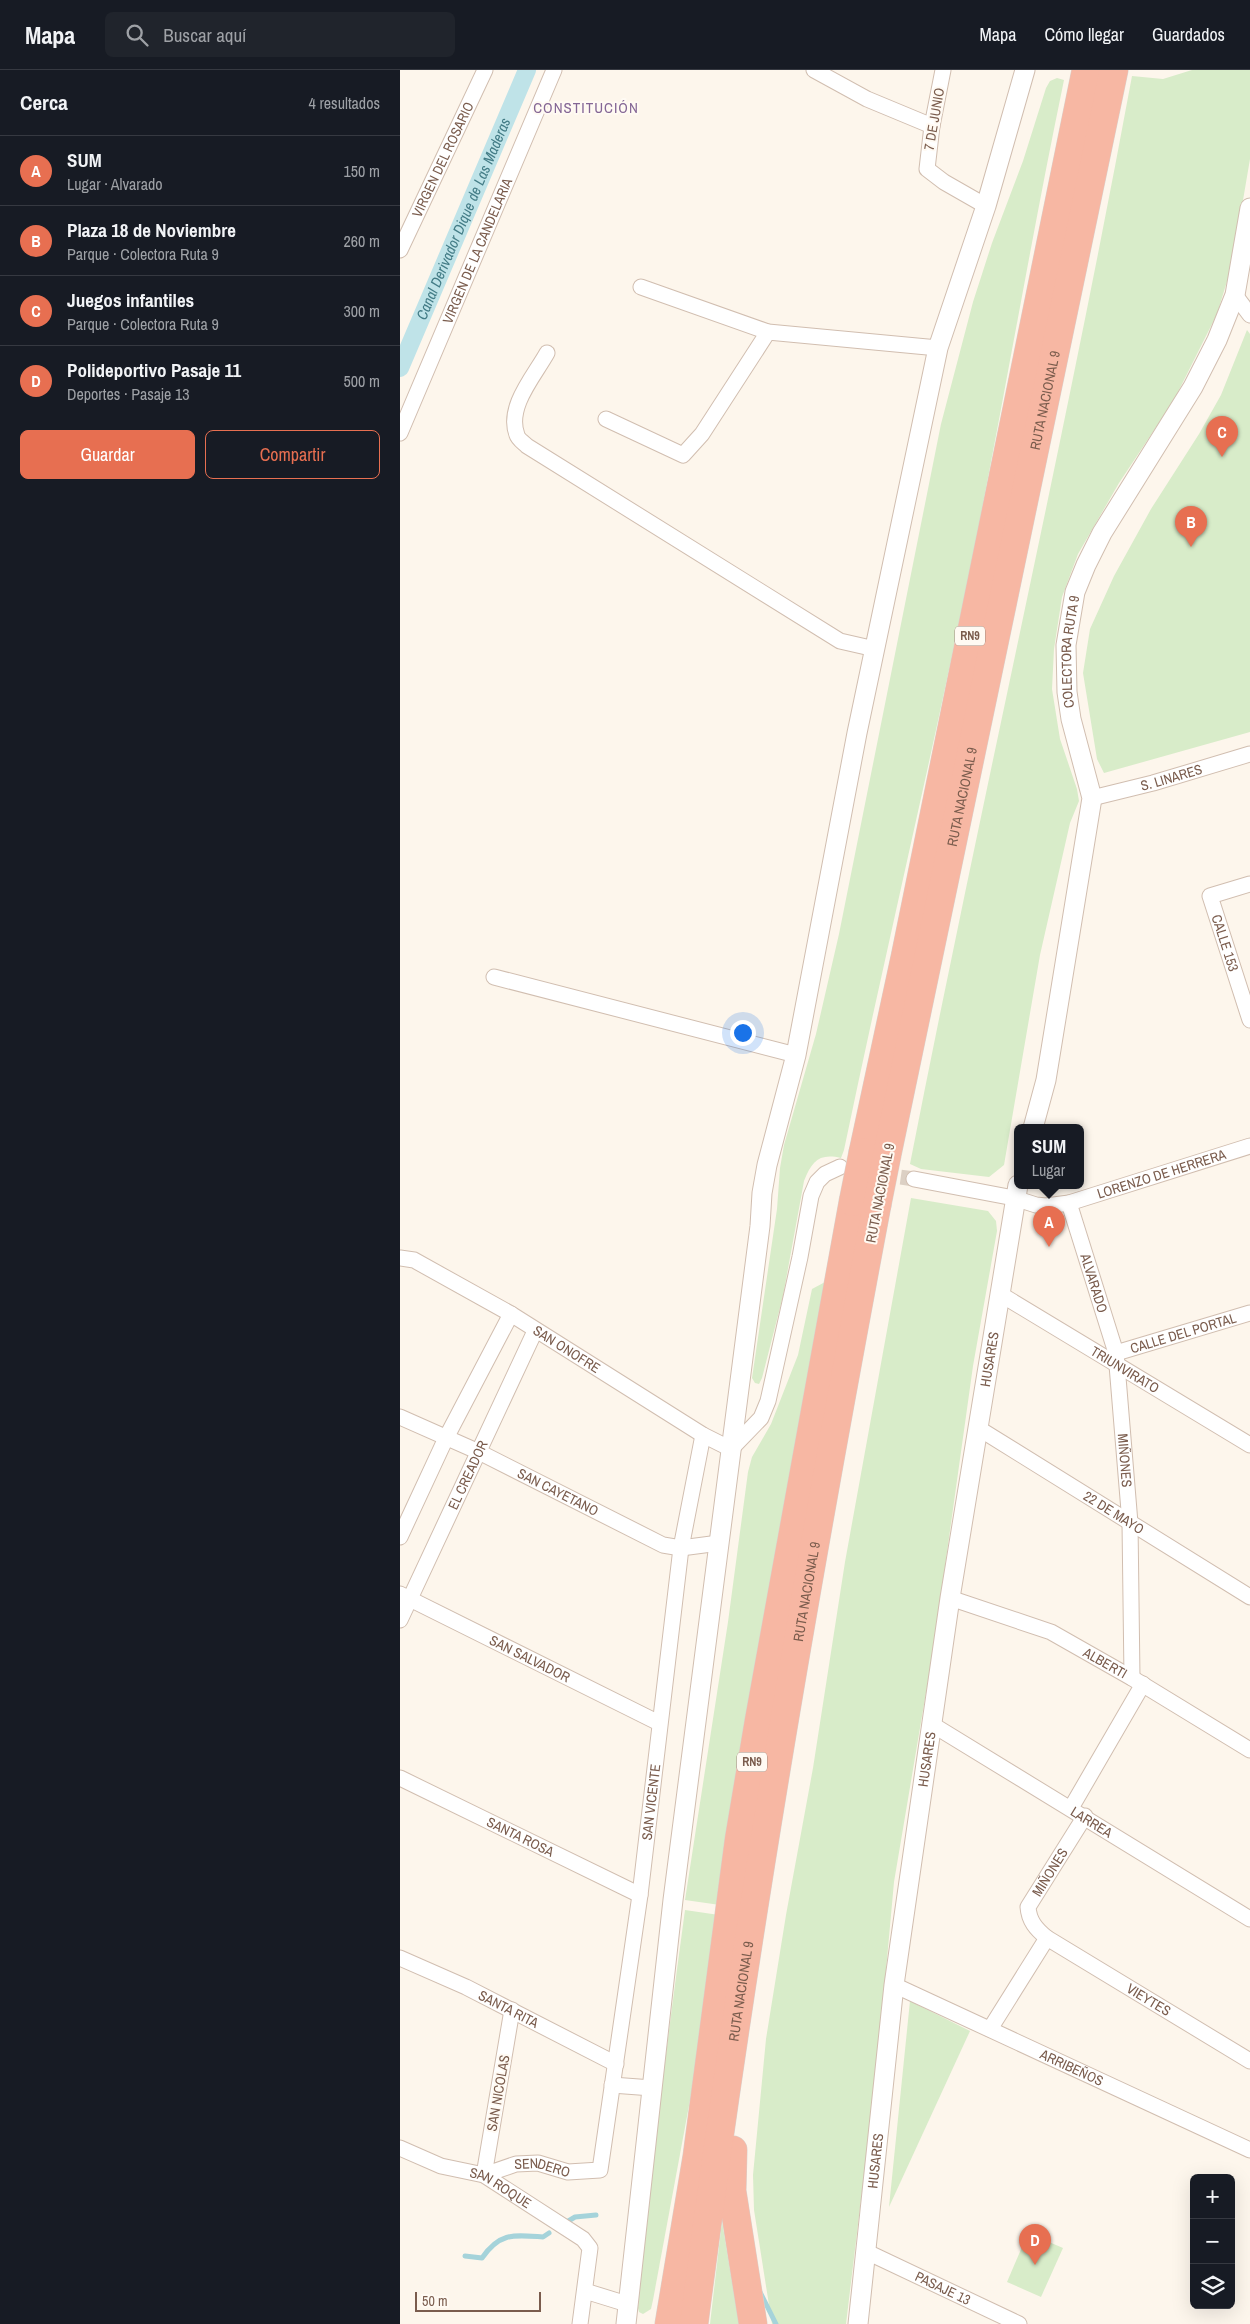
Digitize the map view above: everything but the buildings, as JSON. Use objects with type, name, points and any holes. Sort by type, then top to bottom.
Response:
[{"type":"highway","name":"RUTA NACIONAL 9","points":[[875,1153],[910,929],[1086,70]]},
{"type":"highway","name":"RUTA NACIONAL 9","points":[[669,2324],[697,2156],[740,1839],[757,1729],[875,1153],[1114,70]]},
{"type":"highway","name":"RUTA NACIONAL 9","points":[[694,2324],[747,1953],[865,1204]]},
{"type":"highway","points":[[747,1953],[746,2037],[732,2163],[732,2191],[753,2324]]},
{"type":"highway","points":[[656,2324],[697,2156]]},
{"type":"street","name":"VIRGEN DEL ROSARIO","points":[[400,250],[403,232],[485,70]]},
{"type":"street","name":"VIRGEN DE LA CANDELARIA","points":[[400,434],[554,70]]},
{"type":"street","points":[[814,70],[867,99],[932,126]]},
{"type":"street","name":"7 DE JUNIO","points":[[943,70],[932,126],[927,169],[944,182],[986,206]]},
{"type":"street","points":[[626,2324],[673,1900],[760,1226],[762,1193],[774,1131],[796,1055],[875,649],[938,348],[986,206],[1025,70]]},
{"type":"street","name":"COLECTORA RUTA 9","points":[[1034,1124],[1046,1080],[1092,798],[1071,719],[1067,692],[1066,645],[1075,592],[1086,564],[1102,533],[1193,387],[1217,340],[1235,295],[1250,208]]},
{"type":"street","points":[[641,287],[768,332],[938,348]]},
{"type":"street","points":[[1235,295],[1250,315]]},
{"type":"street","points":[[606,419],[683,455],[702,434],[768,332]]},
{"type":"street","points":[[548,353],[518,402],[515,420],[517,435],[527,446],[840,641],[875,649]]},
{"type":"street","name":"S. LINARES","points":[[1092,798],[1153,783],[1250,754]]},
{"type":"street","name":"CALLE 153","points":[[1250,884],[1210,896],[1250,1020]]},
{"type":"street","points":[[494,978],[796,1055]]},
{"type":"street","name":"LORENZO DE HERRERA","points":[[914,1179],[1016,1192],[1046,1206],[1069,1202],[1250,1146]]},
{"type":"street","points":[[731,1449],[761,1418],[768,1401],[811,1196],[817,1182],[825,1174],[840,1167]]},
{"type":"street","name":"HUSARES","points":[[858,2324],[894,1985],[950,1598],[1016,1192]]},
{"type":"street","name":"ALVARADO","points":[[1069,1202],[1116,1358]]},
{"type":"street","name":"SAN ONOFRE","points":[[400,1258],[414,1260],[511,1314],[535,1331],[703,1435],[731,1449]]},
{"type":"street","name":"TRIUNVIRATO","points":[[1000,1294],[1116,1358],[1250,1445]]},
{"type":"street","name":"CALLE DEL PORTAL","points":[[1116,1358],[1250,1313]]},
{"type":"street","points":[[400,1537],[446,1438],[511,1314]]},
{"type":"street","name":"EL CREADOR","points":[[400,1620],[405,1597],[480,1452],[535,1331]]},
{"type":"street","name":"MIÑONES","points":[[1116,1358],[1130,1523],[1137,1681]]},
{"type":"street","name":"SAN CAYETANO","points":[[400,1417],[480,1452],[663,1545],[681,1548],[720,1542]]},
{"type":"street","name":"22 DE MAYO","points":[[978,1428],[1250,1597]]},
{"type":"street","name":"SAN VICENTE","points":[[600,2170],[640,1895],[681,1548],[703,1435]]},
{"type":"street","name":"SAN SALVADOR","points":[[405,1597],[659,1723]]},
{"type":"street","name":"ALBERTI","points":[[950,1598],[1051,1632],[1137,1681],[1250,1750]]},
{"type":"street","points":[[1071,1808],[1137,1681]]},
{"type":"street","name":"LARREA","points":[[933,1725],[1085,1816],[1250,1919]]},
{"type":"street","name":"SANTA ROSA","points":[[400,1778],[640,1895]]},
{"type":"street","name":"MIÑONES","points":[[1047,1938],[1035,1928],[1028,1916],[1028,1907],[1085,1816]]},
{"type":"street","points":[[990,2029],[1047,1938]]},
{"type":"street","name":"VIEYTES","points":[[1047,1938],[1250,2061]]},
{"type":"street","name":"SANTA RITA","points":[[400,1958],[512,2010],[616,2064]]},
{"type":"street","name":"ARRIBEÑOS","points":[[894,1985],[1250,2150]]},
{"type":"street","name":"SAN NICOLAS","points":[[484,2175],[512,2010]]},
{"type":"street","points":[[612,2085],[652,2088]]},
{"type":"street","name":"SAN ROQUE","points":[[400,2148],[441,2166],[484,2175],[584,2239],[590,2248],[586,2291]]},
{"type":"street","name":"SENDERO","points":[[484,2175],[516,2164],[538,2163],[568,2172],[600,2170]]},
{"type":"street","name":"PASAJE 13","points":[[867,2252],[1019,2324]]},
{"type":"street","points":[[580,2324],[586,2291],[628,2304]]},
{"type":"green space","points":[[1192,70],[1250,70],[1250,159],[1232,265],[1217,314],[1174,400],[1119,483],[1078,554],[1062,597],[1054,649],[1052,689],[1060,739],[1077,789],[1079,801],[1070,823],[1040,955],[1004,1165],[989,1177],[921,1169],[910,1164],[1079,349],[1132,76],[1163,79]]},
{"type":"green space","points":[[1057,78],[1064,80],[972,560],[844,1150],[841,1158],[827,1157],[817,1160],[810,1168],[804,1181],[783,1296],[759,1384],[755,1383],[752,1378],[777,1209],[784,1145],[816,1034],[839,934],[941,424],[973,302],[992,243],[1023,161],[1046,88],[1050,81]]},
{"type":"green space","points":[[1247,330],[1250,334],[1250,732],[1104,773],[1097,759],[1083,673],[1090,629],[1114,576],[1151,509],[1199,434],[1221,395]]},
{"type":"green space","points":[[911,1198],[988,1211],[996,1221],[997,1231],[973,1366],[934,1645],[894,1882],[878,2058],[846,2324],[772,2324],[754,2210],[753,2175],[766,2039],[813,1768],[845,1562]]},
{"type":"green space","points":[[827,1281],[720,1905],[685,1900],[728,1622],[748,1472],[752,1457],[771,1424],[798,1355],[812,1289]]},
{"type":"green space","points":[[685,1910],[719,1915],[703,2030],[653,2300],[651,2309],[643,2314],[639,2312],[638,2308],[648,2208]]},
{"type":"green space","points":[[910,2001],[970,2031],[889,2207]]},
{"type":"green space","points":[[722,2221],[739,2324],[710,2324]]},
{"type":"green space","points":[[1028,2233],[1063,2248],[1041,2297],[1007,2282]]},
{"type":"waterway","name":"Canal Derivador Dique de Las Maderas","points":[[400,368],[527,70]]},
{"type":"waterway","points":[[565,2223],[575,2217],[596,2215]]},
{"type":"waterway","points":[[465,2256],[482,2258],[495,2243],[508,2237],[543,2237],[549,2233]]},
{"type":"waterway","points":[[760,2292],[776,2324]]},
{"type":"tunnel","points":[[878,1174],[914,1179]]},
{"type":"place","name":"Juegos infantiles","points":[[1222,457]]},
{"type":"place","name":"Plaza 18 de Noviembre","points":[[1191,547]]},
{"type":"place","name":"SUM","points":[[1049,1247]]},
{"type":"place","name":"Polideportivo Pasaje 11","points":[[1035,2265]]},
{"type":"district","name":"CONSTITUCIÓN","points":[[586,108]]}]
